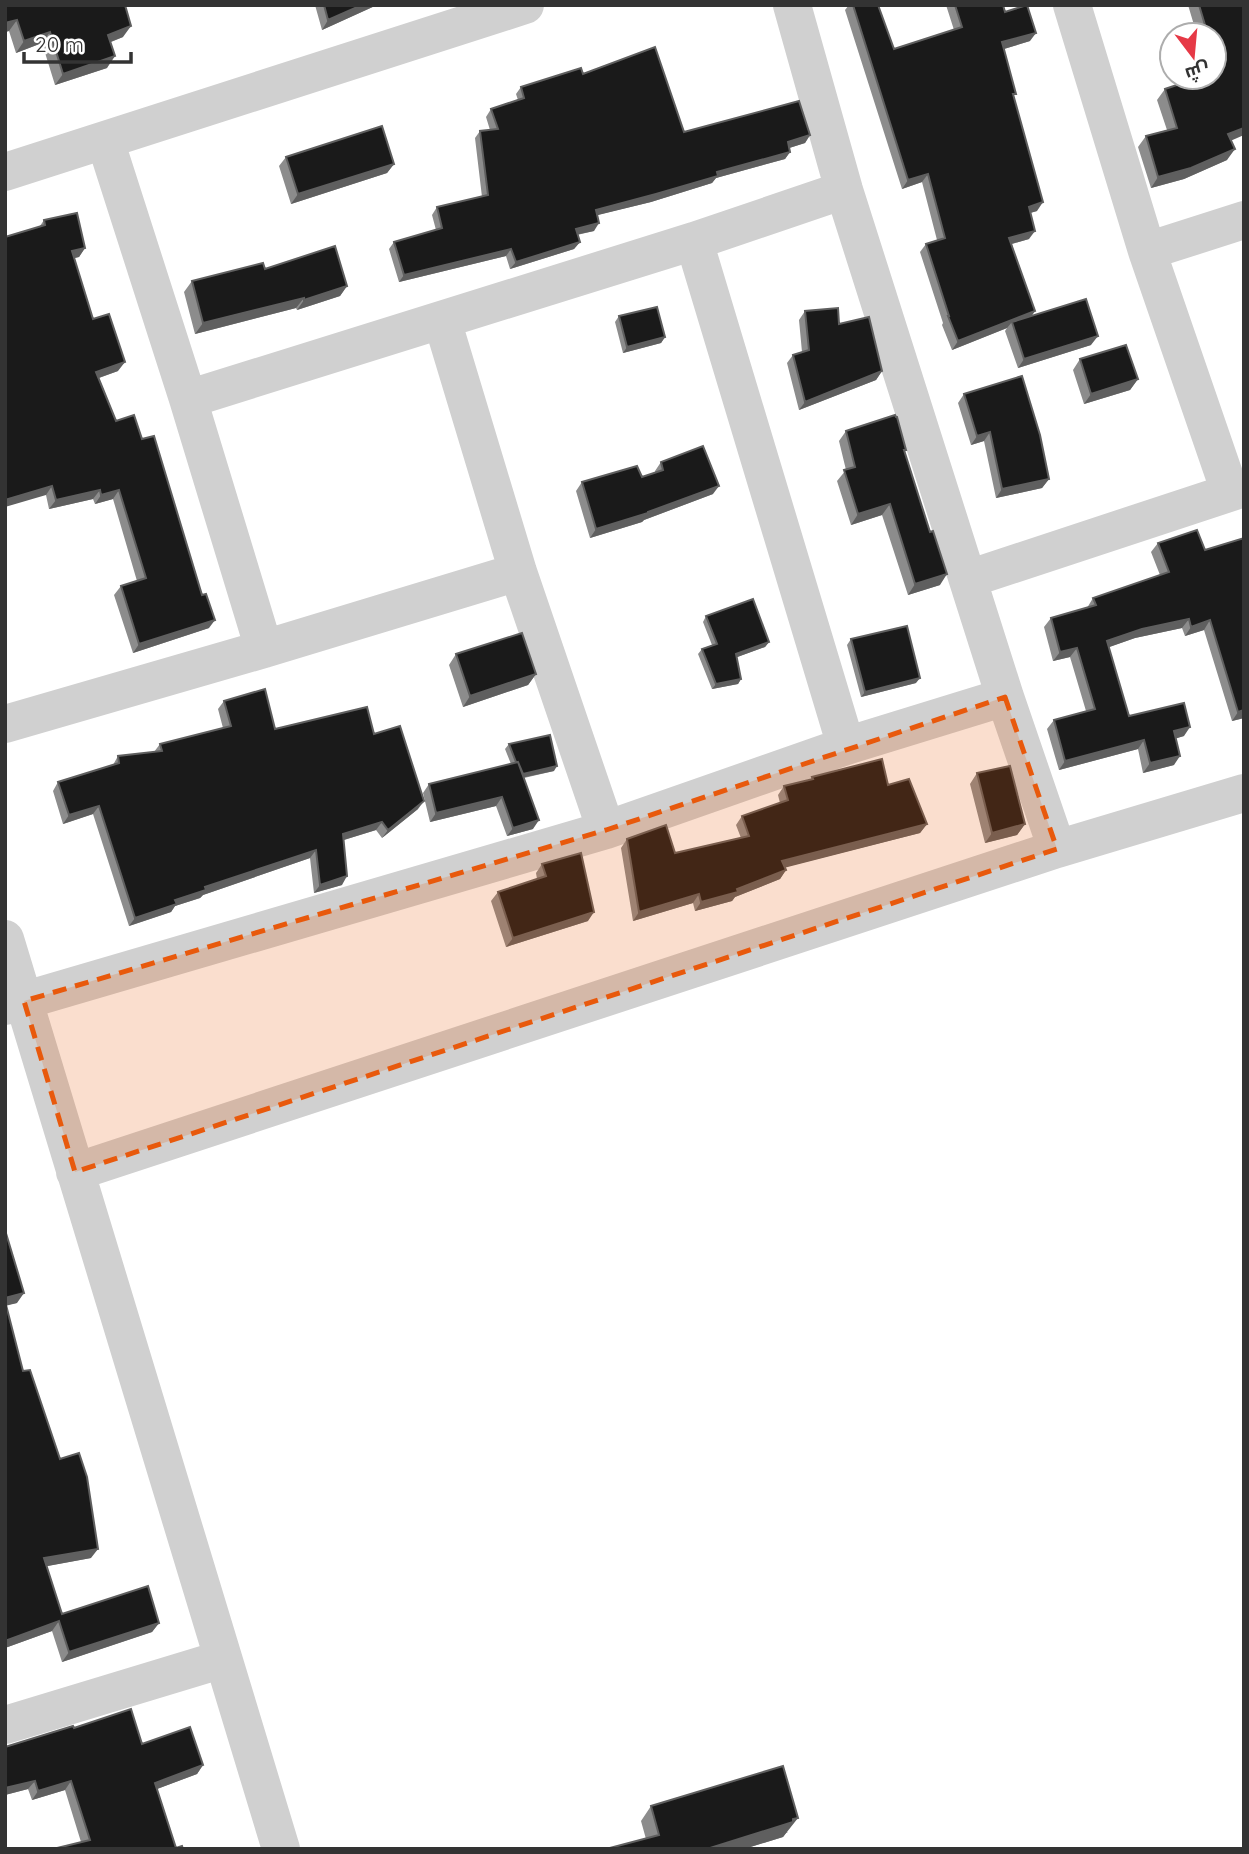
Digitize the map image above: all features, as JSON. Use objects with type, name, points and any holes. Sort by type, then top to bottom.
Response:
[{"type":"street","points":[[5,172],[524,5]]},
{"type":"street","points":[[792,5],[844,190],[1005,697],[1057,849]]},
{"type":"street","points":[[968,579],[1237,490],[1147,251],[1072,5]]},
{"type":"street","points":[[105,140],[264,649]]},
{"type":"street","points":[[188,399],[694,241],[844,190]]},
{"type":"street","points":[[1147,251],[1244,220]]},
{"type":"street","points":[[694,241],[846,746]]},
{"type":"street","points":[[442,320],[518,572],[606,830]]},
{"type":"street","points":[[5,723],[264,649],[518,572]]},
{"type":"street","points":[[15,1003],[606,830],[846,746],[1005,697]]},
{"type":"street","points":[[75,1172],[1057,849],[1244,793]]},
{"type":"street","points":[[5,939],[15,1003],[75,1172],[281,1849]]},
{"type":"street","points":[[5,1726],[223,1659]]},
{"type":"highlighted area","points":[[1005,697],[1057,849],[75,1172],[24,1001],[606,830]]},
{"type":"building","points":[[5,5],[125,5],[131,26],[108,35],[115,56],[63,74],[50,32],[24,41],[17,20],[5,23]]},
{"type":"building","points":[[324,5],[362,5],[328,20]]},
{"type":"building","points":[[853,5],[878,5],[894,49],[962,27],[955,5],[1003,5],[1005,12],[1027,5],[1036,33],[1002,42],[1016,94],[1013,94],[1043,202],[1029,207],[1035,231],[1009,238],[1035,311],[958,341],[926,244],[945,238],[928,174],[908,180]]},
{"type":"building","points":[[1199,5],[1244,5],[1244,128],[1228,134],[1235,149],[1191,168],[1158,177],[1146,136],[1177,128],[1166,91],[1228,91],[1228,21],[1204,21]]},
{"type":"building","points":[[655,47],[684,132],[799,101],[810,135],[788,142],[790,152],[717,172],[718,176],[596,210],[599,223],[576,229],[580,242],[516,262],[511,249],[404,275],[394,242],[442,228],[437,207],[488,195],[480,131],[498,129],[491,109],[524,98],[521,87],[581,68],[583,74]]},
{"type":"building","points":[[382,126],[394,164],[298,194],[286,157]]},
{"type":"building","points":[[77,213],[85,248],[72,251],[93,319],[109,314],[125,362],[96,372],[116,421],[134,415],[142,439],[154,436],[202,595],[206,594],[215,620],[139,644],[121,586],[146,578],[119,490],[101,495],[100,490],[56,500],[52,486],[5,500],[5,237],[45,225],[44,220]]},
{"type":"building","points":[[335,246],[347,286],[304,300],[203,323],[192,281],[263,263],[265,269]]},
{"type":"building","points":[[1086,299],[1098,336],[1024,359],[1012,322]]},
{"type":"building","points":[[657,307],[665,337],[627,347],[619,316]]},
{"type":"building","points":[[838,308],[839,324],[869,317],[882,371],[805,402],[793,355],[809,350],[805,311]]},
{"type":"building","points":[[1126,345],[1138,379],[1091,394],[1080,359]]},
{"type":"building","points":[[1022,376],[1040,435],[1049,479],[1002,489],[990,432],[977,436],[964,394]]},
{"type":"building","points":[[895,415],[930,532],[933,531],[947,574],[915,584],[890,504],[858,514],[844,470],[855,467],[846,431]]},
{"type":"building","points":[[703,446],[719,486],[596,529],[582,482],[637,466],[642,477],[663,470],[661,462]]},
{"type":"building","points":[[1197,530],[1205,550],[1244,538],[1244,710],[1238,712],[1210,620],[1191,627],[1189,619],[1142,629],[1107,641],[1129,716],[1184,703],[1190,727],[1174,731],[1180,756],[1150,763],[1144,740],[1065,761],[1054,720],[1095,709],[1077,648],[1060,652],[1051,618],[1096,605],[1093,598],[1169,572],[1158,543]]},
{"type":"building","points":[[753,599],[769,642],[736,654],[741,679],[716,684],[702,649],[717,644],[706,616]]},
{"type":"building","points":[[907,626],[920,678],[865,692],[851,639]]},
{"type":"building","points":[[522,633],[536,674],[470,696],[456,654]]},
{"type":"building","points":[[265,689],[275,729],[367,707],[374,734],[400,726],[424,801],[388,830],[382,822],[343,834],[347,876],[320,885],[316,850],[205,887],[206,890],[175,900],[177,904],[135,918],[99,806],[69,815],[58,782],[119,763],[118,756],[162,751],[160,744],[231,726],[224,701]]},
{"type":"building","points":[[550,735],[557,766],[523,774],[509,744]]},
{"type":"building","points":[[882,759],[888,785],[909,779],[927,824],[782,861],[786,870],[737,889],[738,892],[701,902],[699,894],[639,912],[627,839],[666,825],[675,853],[749,836],[742,816],[788,800],[784,786]]},
{"type":"building","points":[[518,762],[539,820],[513,828],[502,797],[436,813],[429,784]]},
{"type":"building","points":[[1010,766],[1025,824],[992,833],[977,773]]},
{"type":"building","points":[[581,853],[594,912],[513,938],[498,892],[546,876],[542,864]]},
{"type":"building","points":[[5,1230],[24,1293],[5,1298]]},
{"type":"building","points":[[5,1301],[23,1371],[30,1370],[60,1459],[79,1453],[87,1477],[98,1549],[44,1558],[62,1614],[148,1586],[159,1623],[69,1652],[59,1621],[5,1641]]},
{"type":"building","points":[[131,1709],[142,1744],[190,1727],[203,1765],[155,1783],[176,1848],[182,1846],[183,1849],[53,1849],[90,1840],[71,1781],[38,1791],[35,1781],[5,1788],[5,1747]]},
{"type":"building","points":[[783,1766],[798,1818],[793,1819],[793,1822],[707,1849],[606,1849],[659,1835],[651,1806]]}]
